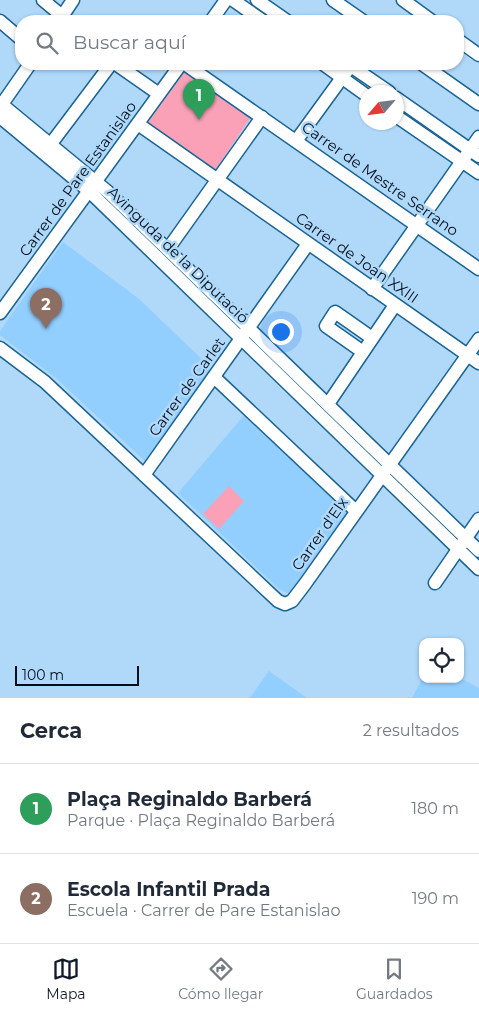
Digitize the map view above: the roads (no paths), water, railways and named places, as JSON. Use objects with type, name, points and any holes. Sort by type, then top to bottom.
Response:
[{"type":"street","points":[[43,0],[56,15]]},
{"type":"street","points":[[63,15],[73,0]]},
{"type":"street","points":[[215,15],[226,0]]},
{"type":"street","points":[[232,0],[253,15]]},
{"type":"street","points":[[257,0],[278,15]]},
{"type":"street","points":[[333,0],[354,15]]},
{"type":"street","points":[[403,0],[424,15]]},
{"type":"street","points":[[0,21],[15,34]]},
{"type":"street","points":[[464,44],[479,55]]},
{"type":"street","points":[[0,108],[26,70]]},
{"type":"street","points":[[50,145],[106,70]]},
{"type":"street","points":[[125,70],[159,94]]},
{"type":"street","name":"Carrer de Pare Estanislao","points":[[0,313],[176,70]]},
{"type":"street","name":"Carrer de Mestre Serrano","points":[[194,70],[479,269]]},
{"type":"street","points":[[331,70],[359,90]]},
{"type":"street","points":[[296,141],[347,70]]},
{"type":"street","points":[[358,70],[379,85]]},
{"type":"street","points":[[431,70],[479,104]]},
{"type":"street","points":[[404,104],[475,153]]},
{"type":"street","name":"Avinguda de la Diputació","points":[[0,108],[50,145],[93,186],[242,339],[386,469],[466,537],[479,551]]},
{"type":"street","name":"Avinguda de la Diputació","points":[[0,108],[168,249],[328,404],[479,569]]},
{"type":"street","points":[[168,249],[262,117]]},
{"type":"street","points":[[404,121],[479,173]]},
{"type":"street","name":"Carrer de Joan XXIII","points":[[138,124],[479,363]]},
{"type":"street","points":[[372,289],[462,161],[475,153],[479,137]]},
{"type":"street","name":"Carrer de Carlet","points":[[144,475],[308,244]]},
{"type":"street","points":[[328,404],[395,304]]},
{"type":"street","points":[[363,352],[326,326],[335,312],[372,338]]},
{"type":"street","name":"Carrer d'Elx","points":[[144,475],[278,601],[286,604],[292,600],[479,339]]},
{"type":"street","points":[[0,348],[45,382],[144,475]]},
{"type":"street","points":[[214,377],[356,511]]},
{"type":"street","points":[[435,583],[479,519]]},
{"type":"place","name":"Plaça Reginaldo Barberá","points":[[199,120]]},
{"type":"place","name":"Escola Infantil Prada","points":[[46,329]]}]
